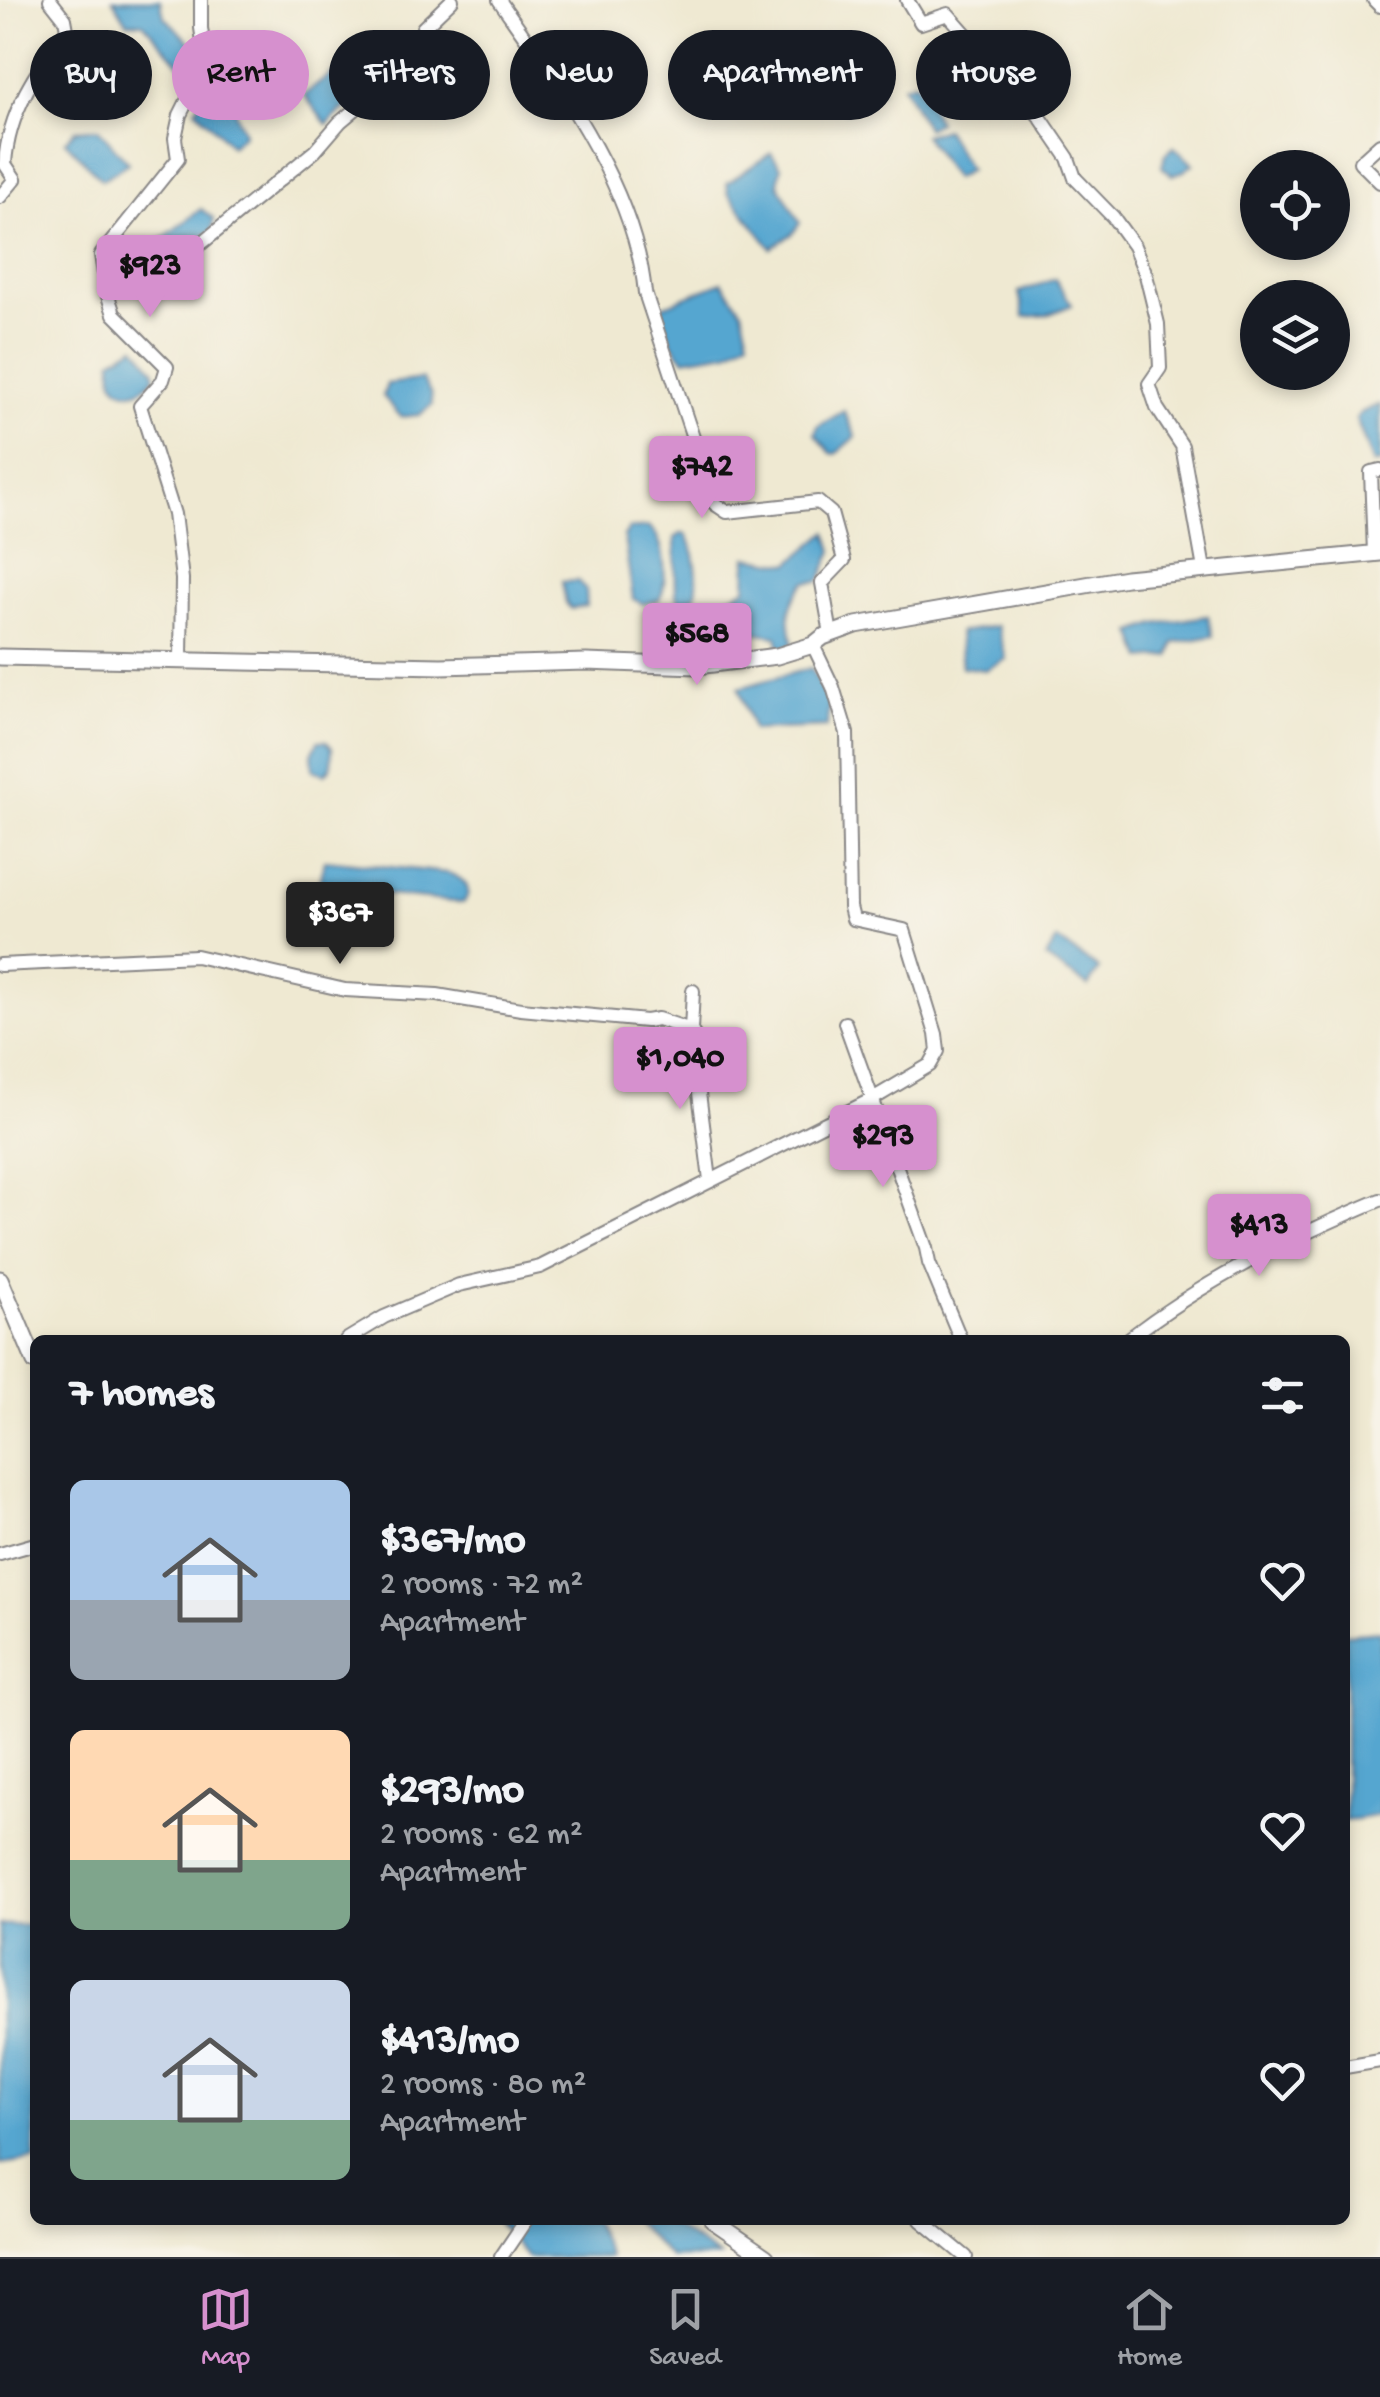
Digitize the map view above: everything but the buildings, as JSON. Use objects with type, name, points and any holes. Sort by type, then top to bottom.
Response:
[{"type":"main road","points":[[0,657],[441,666],[586,662],[696,666],[778,656],[813,645],[831,634],[876,622],[1126,578],[1377,553]]},
{"type":"main road","points":[[0,1279],[30,1350]]},
{"type":"main road","points":[[719,2225],[766,2257]]},
{"type":"street","points":[[0,198],[15,179],[5,164],[10,126],[36,72],[67,30],[65,20],[50,0]]},
{"type":"street","points":[[181,659],[182,579],[174,514],[140,406],[163,380],[166,367],[114,314],[101,255],[178,159],[175,138],[180,114],[206,63],[202,0]]},
{"type":"street","points":[[108,294],[170,269],[315,151],[340,122],[422,53],[422,28],[452,0]]},
{"type":"street","points":[[498,0],[551,73],[598,154],[628,220],[646,292],[715,504],[727,512],[818,502],[831,513],[844,560],[822,584],[831,634]]},
{"type":"street","points":[[907,0],[922,23],[948,14],[1040,117],[1068,158],[1075,178],[1113,216],[1134,246],[1158,324],[1160,368],[1149,384],[1157,408],[1182,446],[1204,570]]},
{"type":"street","points":[[1374,0],[1380,6]]},
{"type":"street","points":[[1380,144],[1360,162],[1380,182]]},
{"type":"street","points":[[1377,553],[1371,472],[1380,470]]},
{"type":"street","points":[[354,1335],[384,1317],[459,1286],[540,1267],[871,1100],[930,1066],[938,1051],[936,1034],[904,930],[854,919],[850,907],[846,733],[833,687],[813,645]]},
{"type":"street","points":[[0,965],[196,956],[345,990],[379,990],[521,1009],[658,1020],[691,1030]]},
{"type":"street","points":[[693,991],[691,1030],[701,1048],[698,1094],[710,1180]]},
{"type":"street","points":[[845,1023],[929,1264],[959,1335]]},
{"type":"street","points":[[1133,1335],[1165,1310],[1230,1270],[1380,1200]]},
{"type":"street","points":[[0,1554],[30,1545]]},
{"type":"street","points":[[1350,2066],[1380,2061]]},
{"type":"street","points":[[501,2255],[522,2225]]},
{"type":"street","points":[[927,2225],[966,2257]]},
{"type":"water","points":[[113,0],[160,0],[164,16],[178,30],[172,30],[172,56],[143,23],[127,22]]},
{"type":"water","points":[[329,76],[329,120],[332,120],[327,125],[309,102],[309,91]]},
{"type":"water","points":[[916,82],[916,109],[903,85]]},
{"type":"water","points":[[206,120],[239,120],[244,134],[231,146]]},
{"type":"water","points":[[922,120],[937,120],[938,122],[926,128]]},
{"type":"water","points":[[98,128],[128,163],[102,180],[65,141],[75,130]]},
{"type":"water","points":[[945,129],[969,170],[954,179],[924,135]]},
{"type":"water","points":[[1174,147],[1193,164],[1172,175],[1162,167],[1165,155]]},
{"type":"water","points":[[771,153],[781,167],[778,184],[800,223],[792,234],[771,248],[728,193],[727,183]]},
{"type":"water","points":[[201,209],[214,219],[212,230],[140,273],[135,260]]},
{"type":"water","points":[[1055,279],[1072,305],[1047,315],[1024,317],[1019,292]]},
{"type":"water","points":[[722,282],[742,310],[749,339],[728,352],[684,359],[671,342],[660,307]]},
{"type":"water","points":[[136,346],[155,376],[140,390],[129,392],[113,381],[112,360]]},
{"type":"water","points":[[422,379],[431,394],[432,405],[419,415],[401,417],[383,396],[387,384]]},
{"type":"water","points":[[1380,404],[1380,463],[1373,464],[1356,419]]},
{"type":"water","points":[[844,411],[856,437],[836,454],[831,453],[815,434],[818,426]]},
{"type":"water","points":[[649,527],[662,551],[664,583],[659,600],[643,604],[633,599],[624,537],[629,529]]},
{"type":"water","points":[[827,532],[833,551],[820,581],[805,582],[792,604],[789,618],[793,644],[780,649],[777,636],[724,628],[718,603],[746,588],[747,557],[789,564]]},
{"type":"water","points":[[686,534],[692,547],[697,582],[695,596],[681,602],[676,596],[675,538]]},
{"type":"water","points":[[578,581],[586,590],[587,606],[571,609],[562,582]]},
{"type":"water","points":[[1208,616],[1213,636],[1174,643],[1170,656],[1143,659],[1133,632],[1156,624]]},
{"type":"water","points":[[997,626],[1006,659],[985,670],[962,667],[959,632]]},
{"type":"water","points":[[811,668],[829,703],[827,727],[753,730],[739,688]]},
{"type":"water","points":[[318,741],[326,741],[332,748],[331,767],[325,774],[313,770],[312,754]]},
{"type":"water","points":[[325,860],[448,873],[463,881],[468,893],[463,903],[379,894],[326,899],[318,887]]},
{"type":"water","points":[[1057,940],[1099,969],[1088,986],[1045,958]]},
{"type":"water","points":[[1380,1631],[1380,1815],[1350,1820],[1350,1634]]},
{"type":"water","points":[[30,1924],[30,2161],[0,2165],[0,1925]]},
{"type":"water","points":[[499,2225],[595,2225],[610,2257],[527,2257]]},
{"type":"water","points":[[638,2225],[671,2225],[720,2257],[670,2257]]}]
